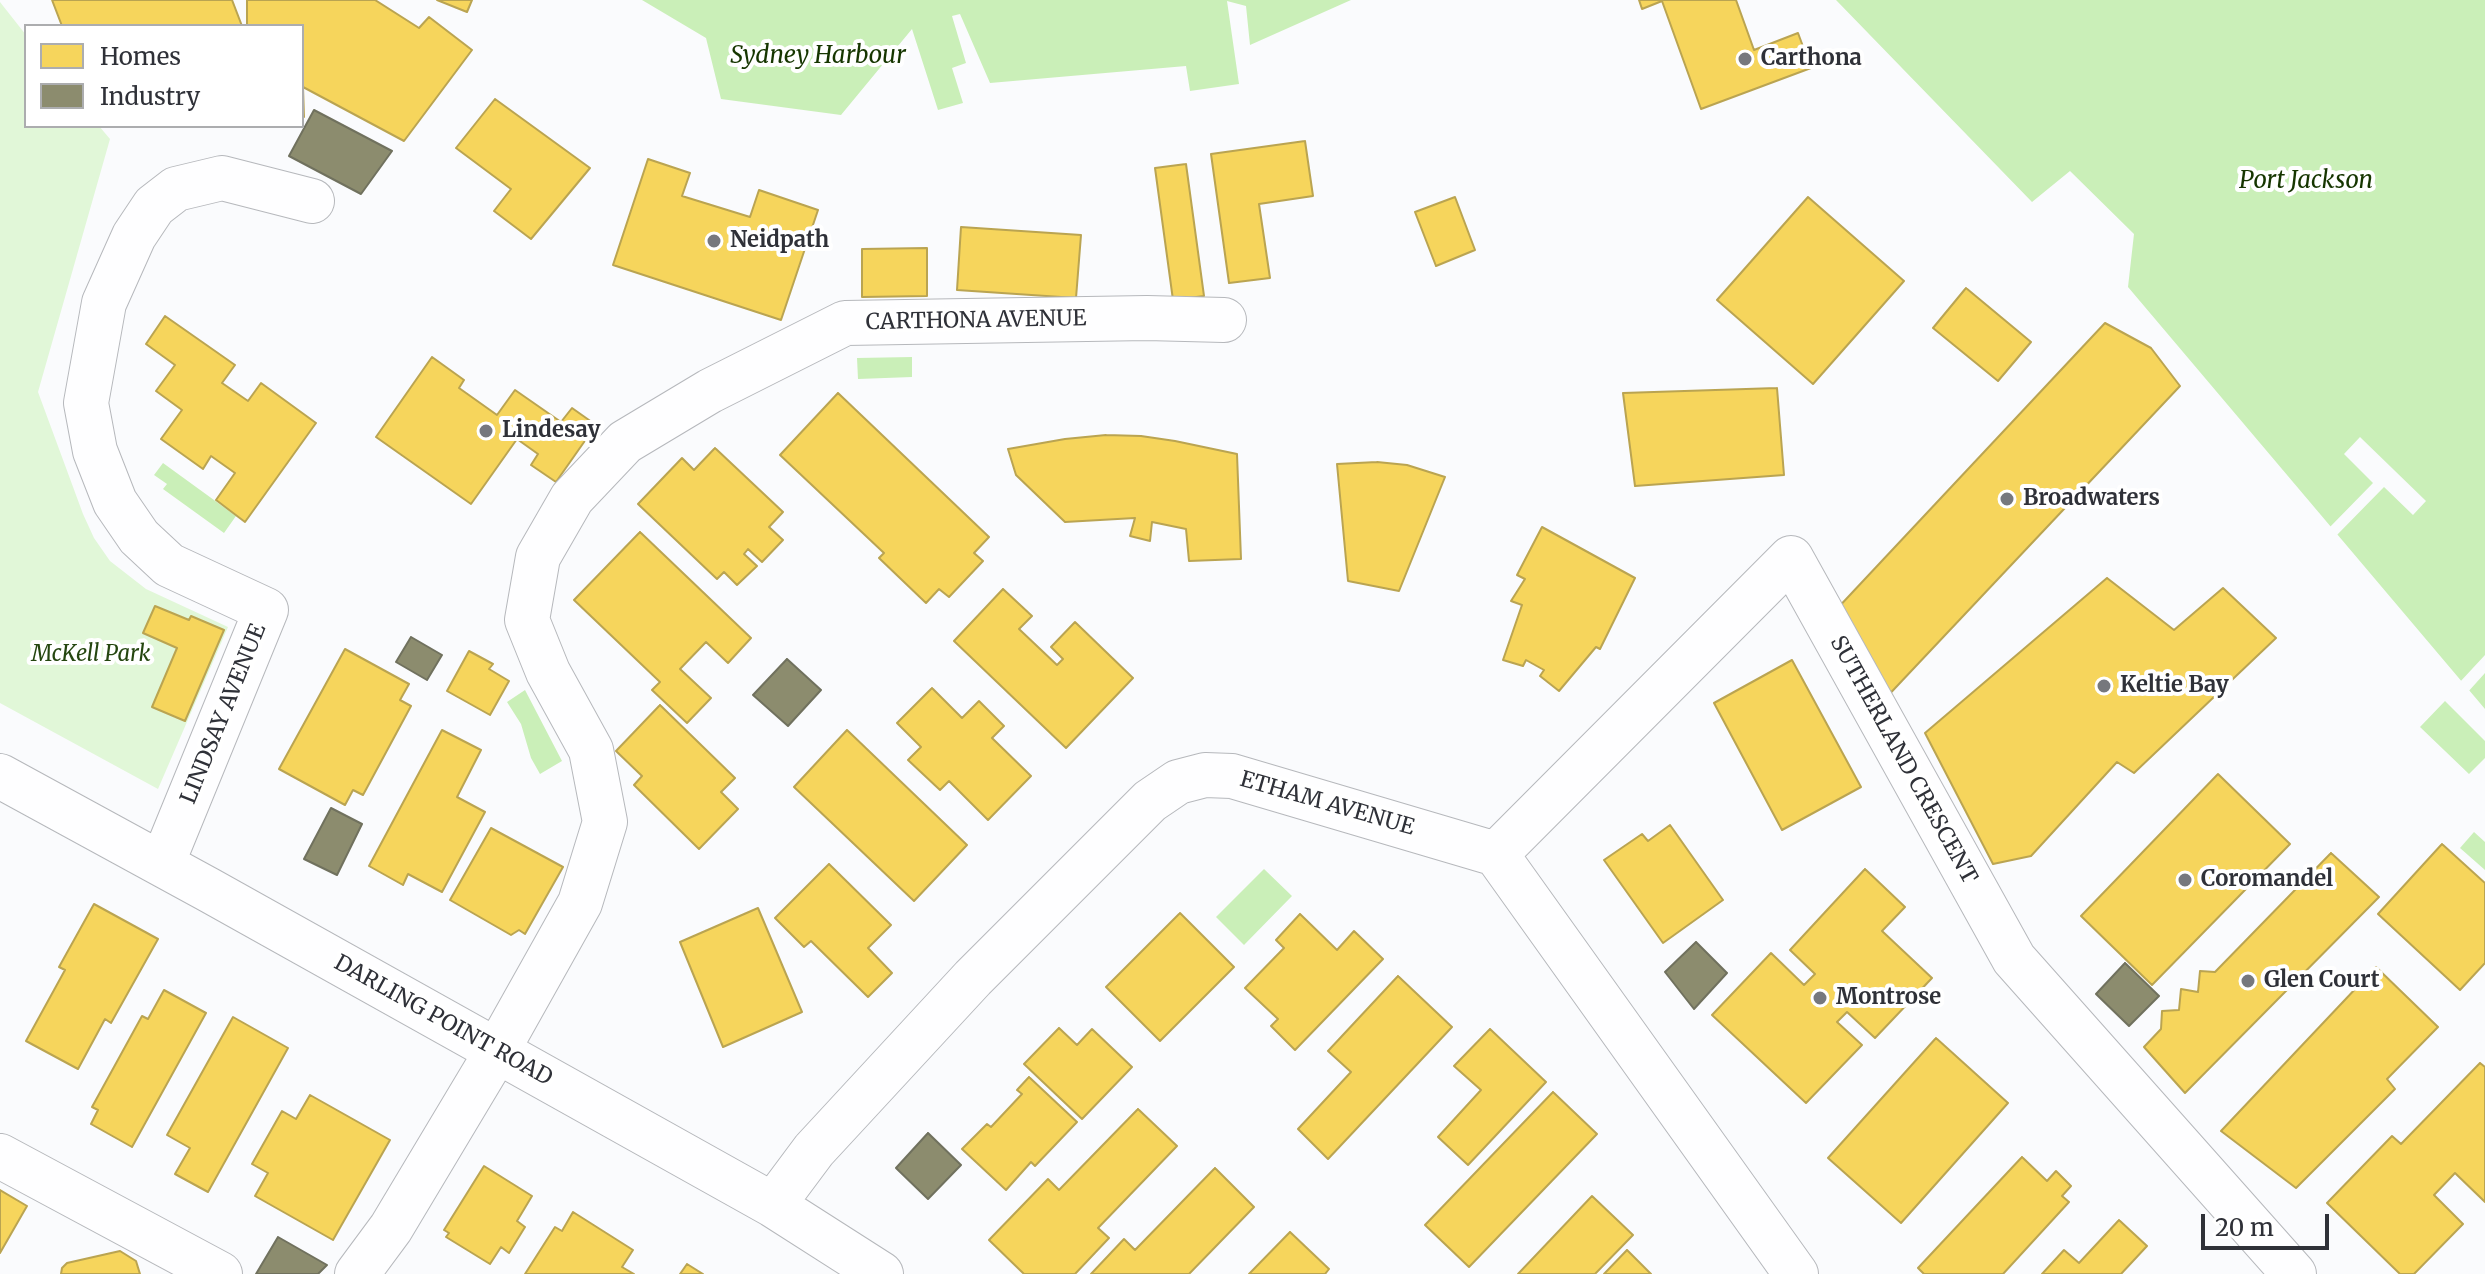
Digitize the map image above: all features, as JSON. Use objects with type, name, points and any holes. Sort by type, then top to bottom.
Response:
[{"type":"street","name":"LINDSAY AVENUE","points":[[162,864],[266,610],[169,565],[139,537],[115,502],[95,451],[86,403],[104,303],[134,236],[154,206],[176,189],[222,178],[312,201]]},
{"type":"street","name":"CARTHONA AVENUE","points":[[357,1274],[391,1228],[497,1051],[580,903],[605,822],[591,750],[548,672],[527,620],[538,557],[572,498],[625,442],[710,391],[845,323],[1147,318],[1224,320]]},
{"type":"street","name":"SUTHERLAND CRESCENT","points":[[1496,854],[1791,558],[2014,959],[2294,1274]]},
{"type":"street","name":"ETHAM AVENUE","points":[[773,1205],[814,1150],[973,978],[1132,818],[1178,782],[1205,775],[1232,776],[1496,854]]},
{"type":"street","name":"DARLING POINT ROAD","points":[[0,776],[773,1205],[881,1274]]},
{"type":"street","points":[[1496,854],[1796,1274]]},
{"type":"street","points":[[0,1156],[220,1274]]},
{"type":"green space","name":"McKell Park","points":[[0,2],[24,32],[24,128],[101,128],[110,139],[38,392],[83,514],[94,538],[110,561],[146,589],[228,627],[158,789],[0,703]]},
{"type":"water","name":"Sydney Harbour","points":[[642,0],[1351,0],[1250,45],[1246,6],[1227,1],[1239,84],[1190,91],[1186,66],[990,83],[960,14],[952,16],[966,63],[952,68],[963,103],[938,110],[912,29],[841,115],[721,99],[706,38]]},
{"type":"water","name":"Port Jackson","points":[[1836,0],[2485,0],[2485,709],[2128,287],[2134,234],[2070,171],[2032,202]]},
{"type":"water","points":[[912,357],[912,377],[858,379],[857,358]]},
{"type":"water","points":[[163,463],[236,516],[224,533],[163,489],[167,484],[154,475]]},
{"type":"water","points":[[525,690],[562,761],[540,774],[531,758],[521,724],[507,702]]},
{"type":"water","points":[[2445,701],[2485,741],[2485,758],[2469,774],[2420,727]]},
{"type":"water","points":[[2474,832],[2485,842],[2485,870],[2460,848]]},
{"type":"water","points":[[1264,869],[1292,896],[1244,945],[1216,917]]},
{"type":"pier","points":[[2360,437],[2426,501],[2413,515],[2384,487],[2335,537],[2328,529],[2373,483],[2344,454]]},
{"type":"pier","points":[[2485,655],[2485,673],[2467,693],[2459,683]]},
{"type":"building: Homes","points":[[52,0],[232,0],[241,24],[61,24]]},
{"type":"building: Homes","points":[[247,0],[375,0],[419,28],[429,17],[472,50],[404,141],[304,88],[304,24],[247,24]]},
{"type":"building: Homes","points":[[437,0],[472,0],[467,12]]},
{"type":"building: Homes","name":"Carthona","points":[[1639,0],[1736,0],[1754,50],[1798,33],[1811,68],[1701,109],[1662,1],[1642,9]]},
{"type":"building: Homes","points":[[495,99],[590,168],[531,239],[494,211],[511,189],[456,148]]},
{"type":"building: Homes","points":[[1305,141],[1313,196],[1259,204],[1270,278],[1229,283],[1211,154]]},
{"type":"building: Homes","name":"Neidpath","points":[[648,159],[690,173],[682,196],[750,217],[759,190],[818,210],[781,320],[613,265]]},
{"type":"building: Homes","points":[[1186,164],[1204,296],[1173,300],[1155,168]]},
{"type":"building: Homes","points":[[1455,197],[1475,250],[1436,266],[1415,212]]},
{"type":"building: Homes","points":[[1808,197],[1904,281],[1813,384],[1717,300]]},
{"type":"building: Homes","points":[[961,227],[1081,235],[1076,298],[957,290]]},
{"type":"building: Homes","points":[[927,248],[927,296],[862,297],[862,249]]},
{"type":"building: Homes","points":[[1966,288],[2031,342],[1998,381],[1933,328]]},
{"type":"building: Homes","points":[[165,316],[235,365],[222,383],[248,401],[261,383],[316,423],[245,522],[216,500],[235,473],[211,456],[203,469],[161,439],[182,410],[156,391],[175,365],[146,344]]},
{"type":"building: Homes","name":"Broadwaters","points":[[2105,323],[2151,348],[2180,386],[1882,702],[1834,612]]},
{"type":"building: Homes","name":"Lindesay","points":[[432,357],[464,380],[459,388],[497,415],[515,390],[561,422],[572,408],[596,425],[556,482],[531,465],[538,454],[517,439],[471,504],[376,437]]},
{"type":"building: Homes","points":[[1777,388],[1784,475],[1635,486],[1623,393]]},
{"type":"building: Homes","points":[[838,393],[989,537],[974,553],[983,561],[949,597],[939,589],[926,603],[879,558],[884,553],[780,455]]},
{"type":"building: Homes","points":[[1106,435],[1141,436],[1237,454],[1241,559],[1189,561],[1186,529],[1152,522],[1150,541],[1130,536],[1135,518],[1065,522],[1016,475],[1008,449]]},
{"type":"building: Homes","points":[[715,448],[783,512],[769,527],[783,540],[762,562],[748,549],[744,554],[757,566],[737,585],[724,572],[717,579],[638,504],[682,458],[694,470]]},
{"type":"building: Homes","points":[[1377,462],[1407,465],[1445,477],[1399,591],[1348,581],[1337,464]]},
{"type":"building: Homes","points":[[1542,527],[1635,578],[1600,649],[1596,647],[1559,691],[1540,676],[1544,670],[1526,660],[1523,666],[1503,660],[1522,605],[1511,601],[1525,579],[1517,575]]},
{"type":"building: Homes","points":[[640,532],[751,638],[728,663],[706,642],[680,669],[711,698],[687,723],[652,690],[660,682],[574,600]]},
{"type":"building: Homes","name":"Keltie Bay","points":[[2107,578],[2174,630],[2223,588],[2276,638],[2134,773],[2117,762],[2031,856],[1993,864],[1925,733]]},
{"type":"building: Homes","points":[[1003,589],[1032,616],[1019,629],[1057,665],[1063,659],[1051,647],[1075,622],[1133,678],[1066,748],[954,641]]},
{"type":"building: Homes","points":[[155,606],[224,630],[185,721],[152,707],[177,648],[143,633]]},
{"type":"building: Homes","points":[[345,649],[409,684],[400,700],[411,706],[363,795],[353,790],[345,805],[279,769]]},
{"type":"building: Homes","points":[[469,651],[493,664],[489,669],[509,681],[490,715],[447,691]]},
{"type":"building: Homes","points":[[1792,660],[1861,787],[1782,830],[1714,703]]},
{"type":"building: Homes","points":[[932,688],[962,718],[979,701],[1004,726],[992,738],[1031,776],[988,820],[949,781],[940,790],[908,760],[921,747],[897,723]]},
{"type":"building: Homes","points":[[660,705],[735,778],[721,792],[738,809],[699,849],[634,785],[642,776],[616,751]]},
{"type":"building: Homes","points":[[442,730],[481,750],[457,797],[485,812],[442,892],[408,874],[403,885],[369,866]]},
{"type":"building: Homes","points":[[847,730],[967,845],[914,901],[794,787]]},
{"type":"building: Homes","name":"Coromandel","points":[[2218,774],[2290,844],[2152,985],[2081,916]]},
{"type":"building: Homes","points":[[1670,825],[1723,900],[1663,943],[1604,860],[1642,834],[1648,841]]},
{"type":"building: Homes","points":[[491,828],[563,867],[525,934],[519,930],[511,935],[450,900]]},
{"type":"building: Homes","points":[[2442,844],[2485,883],[2485,963],[2460,990],[2378,914]]},
{"type":"building: Homes","name":"Glen Court","points":[[2331,853],[2379,897],[2185,1093],[2144,1047],[2161,1029],[2162,1011],[2179,1010],[2181,989],[2198,992],[2200,971],[2215,972]]},
{"type":"building: Homes","points":[[829,864],[891,925],[868,948],[892,973],[868,997],[811,941],[804,947],[775,918]]},
{"type":"building: Homes","name":"Montrose","points":[[1865,869],[1905,907],[1882,931],[1932,978],[1875,1038],[1847,1012],[1837,1022],[1862,1045],[1806,1103],[1712,1015],[1771,953],[1804,985],[1815,974],[1790,950]]},
{"type":"building: Homes","points":[[94,904],[158,939],[111,1023],[105,1019],[78,1069],[26,1041],[65,970],[59,967]]},
{"type":"building: Homes","points":[[758,908],[802,1012],[723,1047],[680,942]]},
{"type":"building: Homes","points":[[1180,913],[1234,967],[1160,1041],[1106,987]]},
{"type":"building: Homes","points":[[1300,914],[1337,950],[1354,931],[1383,959],[1295,1050],[1271,1026],[1278,1019],[1245,988],[1284,948],[1276,940]]},
{"type":"building: Homes","points":[[2376,967],[2438,1027],[2387,1079],[2395,1089],[2296,1188],[2221,1131]]},
{"type":"building: Homes","points":[[1398,976],[1452,1027],[1328,1159],[1298,1129],[1351,1072],[1328,1051]]},
{"type":"building: Homes","points":[[164,990],[206,1013],[132,1147],[91,1124],[98,1110],[92,1107],[142,1016],[148,1019]]},
{"type":"building: Homes","points":[[233,1017],[288,1048],[208,1192],[175,1174],[190,1148],[167,1135]]},
{"type":"building: Homes","points":[[1059,1028],[1077,1045],[1092,1029],[1132,1067],[1082,1119],[1024,1064]]},
{"type":"building: Homes","points":[[1490,1029],[1546,1082],[1468,1165],[1438,1137],[1481,1090],[1454,1066]]},
{"type":"building: Homes","points":[[1936,1038],[2008,1103],[1901,1223],[1828,1158]]},
{"type":"building: Homes","points":[[2480,1063],[2485,1067],[2485,1202],[2455,1173],[2434,1195],[2463,1224],[2414,1274],[2400,1274],[2327,1203],[2392,1136],[2401,1144]]},
{"type":"building: Homes","points":[[1029,1077],[1077,1122],[1035,1166],[1031,1162],[1006,1190],[962,1149],[987,1124],[991,1127],[1022,1094],[1017,1090]]},
{"type":"building: Homes","points":[[1553,1092],[1597,1134],[1469,1267],[1425,1225]]},
{"type":"building: Homes","points":[[310,1095],[390,1140],[333,1240],[255,1196],[268,1173],[252,1164],[282,1111],[296,1119]]},
{"type":"building: Homes","points":[[1138,1109],[1177,1146],[1098,1228],[1109,1238],[1075,1274],[1024,1274],[989,1240],[1048,1179],[1059,1190]]},
{"type":"building: Homes","points":[[2022,1157],[2047,1181],[2056,1171],[2071,1186],[2062,1196],[2069,1202],[2003,1274],[1924,1274],[1918,1268]]},
{"type":"building: Homes","points":[[484,1166],[532,1196],[517,1221],[525,1227],[509,1253],[501,1247],[490,1264],[446,1237],[449,1233],[444,1230]]},
{"type":"building: Homes","points":[[1215,1168],[1254,1207],[1189,1274],[1091,1274],[1124,1239],[1135,1250]]},
{"type":"building: Homes","points":[[0,1190],[27,1206],[0,1253]]},
{"type":"building: Homes","points":[[1592,1196],[1633,1235],[1595,1274],[1518,1274]]},
{"type":"building: Homes","points":[[573,1212],[633,1250],[622,1267],[634,1274],[525,1274],[555,1227],[562,1231]]},
{"type":"building: Homes","points":[[2119,1220],[2147,1246],[2121,1274],[2042,1274],[2064,1250],[2079,1263]]},
{"type":"building: Homes","points":[[1290,1232],[1329,1269],[1325,1274],[1249,1274]]},
{"type":"building: Homes","points":[[1627,1250],[1651,1274],[1604,1274]]},
{"type":"building: Homes","points":[[120,1251],[136,1261],[140,1274],[61,1274],[67,1263]]},
{"type":"building: Homes","points":[[687,1264],[703,1274],[680,1274]]},
{"type":"building: Industry","points":[[314,110],[392,151],[361,194],[289,156]]},
{"type":"building: Industry","points":[[411,637],[442,655],[427,680],[396,662]]},
{"type":"building: Industry","points":[[787,659],[821,690],[788,726],[753,695]]},
{"type":"building: Industry","points":[[331,808],[362,824],[337,875],[304,859]]},
{"type":"building: Industry","points":[[1696,942],[1727,973],[1694,1009],[1665,972]]},
{"type":"building: Industry","points":[[2125,963],[2159,996],[2129,1026],[2096,994]]},
{"type":"building: Industry","points":[[928,1133],[961,1165],[928,1199],[896,1168]]},
{"type":"building: Industry","points":[[278,1237],[327,1265],[318,1274],[256,1274]]},
{"type":"place","name":"Carthona","points":[[1745,59]]},
{"type":"place","name":"Neidpath","points":[[714,241]]},
{"type":"place","name":"Lindesay","points":[[486,431]]},
{"type":"place","name":"Broadwaters","points":[[2007,499]]},
{"type":"place","name":"Keltie Bay","points":[[2104,686]]},
{"type":"place","name":"Coromandel","points":[[2185,880]]},
{"type":"place","name":"Glen Court","points":[[2248,981]]},
{"type":"place","name":"Montrose","points":[[1820,998]]}]
